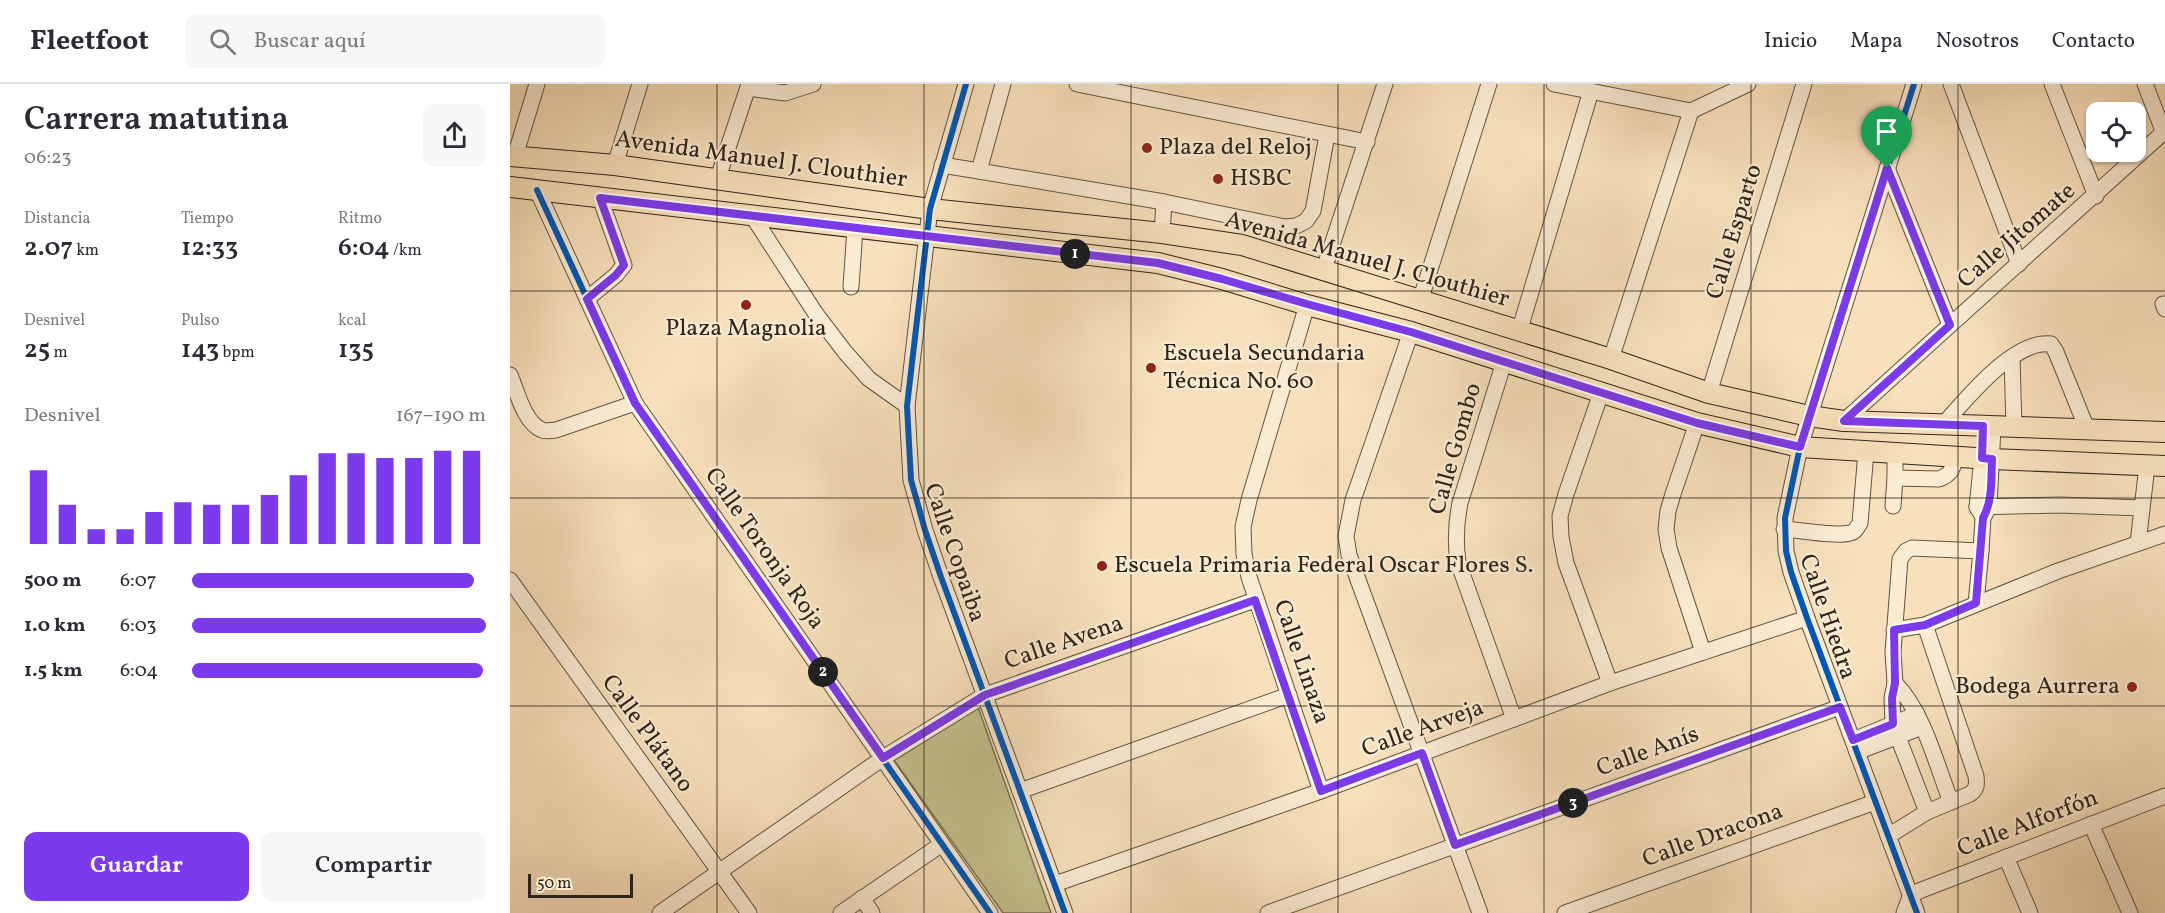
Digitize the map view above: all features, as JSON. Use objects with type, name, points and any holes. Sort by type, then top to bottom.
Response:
[{"type":"main road","name":"Avenida Manuel J. Clouthier","points":[[512,156],[615,165],[930,209],[1162,233],[1242,245],[1611,359],[1709,393],[1809,416],[1844,421],[2165,432]]},
{"type":"main road","points":[[510,187],[1158,263],[1411,332],[1697,423],[1800,447],[1987,459],[2156,466]]},
{"type":"main road","points":[[1158,263],[1162,233]]},
{"type":"street","points":[[512,156],[537,84]]},
{"type":"street","points":[[615,165],[640,84]]},
{"type":"street","points":[[718,178],[748,86],[785,93],[813,84]]},
{"type":"street","name":"Calle Copaiba","points":[[966,84],[930,209],[926,237],[907,406],[911,480],[925,530],[1065,913]]},
{"type":"street","points":[[980,171],[1003,84]]},
{"type":"street","points":[[1077,84],[1367,142]]},
{"type":"street","points":[[1324,269],[1384,84]]},
{"type":"street","points":[[1420,301],[1489,84]]},
{"type":"street","points":[[1554,84],[1691,111],[1748,84]]},
{"type":"street","name":"Calle Esparto","points":[[1709,393],[1804,84]]},
{"type":"street","name":"Calle Hiedra","points":[[1914,84],[1800,447],[1784,529],[1784,540],[1791,572],[1807,618],[1917,913]]},
{"type":"street","points":[[1951,84],[2019,264]]},
{"type":"street","points":[[2052,84],[2096,196]]},
{"type":"street","points":[[2145,84],[2164,132]]},
{"type":"street","points":[[1519,332],[1591,91]]},
{"type":"street","points":[[1611,359],[1691,111]]},
{"type":"street","name":"Calle Jitomate","points":[[1844,421],[2096,196],[2164,132]]},
{"type":"street","points":[[942,165],[1164,202],[1285,227],[1296,226],[1306,221],[1313,211],[1327,135]]},
{"type":"street","points":[[1887,168],[1950,325]]},
{"type":"street","name":"Calle Toronja Roja","points":[[537,190],[635,403],[990,913]]},
{"type":"street","points":[[587,299],[616,275],[624,265],[600,198]]},
{"type":"street","points":[[1162,233],[1164,202]]},
{"type":"street","points":[[753,217],[816,314],[845,352],[869,379],[907,406]]},
{"type":"street","points":[[850,287],[855,228]]},
{"type":"street","name":"Calle Linaza","points":[[1307,304],[1243,527],[1244,554],[1255,600],[1321,791]]},
{"type":"street","points":[[1411,332],[1353,500],[1346,536],[1349,555],[1480,913]]},
{"type":"street","points":[[1943,425],[1980,385],[2012,357],[2041,343],[2051,344],[2062,364],[2088,429]]},
{"type":"street","points":[[2012,357],[2014,427]]},
{"type":"street","name":"Calle Gombo","points":[[1504,362],[1460,502],[1455,545],[1458,562],[1514,719]]},
{"type":"street","points":[[510,375],[527,414],[534,425],[544,431],[556,430],[635,403]]},
{"type":"street","points":[[1601,393],[1560,516],[1566,563],[1610,683]]},
{"type":"street","points":[[1697,423],[1672,494],[1666,529],[1669,548],[1703,652]]},
{"type":"street","points":[[1976,603],[1988,426]]},
{"type":"street","points":[[1784,529],[1840,534],[1856,530],[1860,523],[1866,452]]},
{"type":"street","points":[[1893,506],[1895,453]]},
{"type":"street","points":[[1895,478],[1939,479],[1946,477],[1951,472],[1956,457]]},
{"type":"street","points":[[2138,543],[2142,508],[2156,466]]},
{"type":"street","points":[[1983,511],[2059,505],[2142,508]]},
{"type":"street","points":[[1894,630],[1925,625],[1976,603],[2165,534]]},
{"type":"street","points":[[1927,813],[1895,730],[1892,698],[1895,683],[1894,630],[1900,559],[1902,554],[1912,548],[1981,551]]},
{"type":"street","name":"Calle Plátano","points":[[510,580],[749,913]]},
{"type":"street","name":"Calle Avena","points":[[660,913],[883,758],[985,695],[1255,600]]},
{"type":"street","name":"Calle Arveja","points":[[1055,884],[1321,791],[1610,683],[1807,618]]},
{"type":"street","points":[[1888,836],[1927,813],[1976,790],[1976,777],[1925,625]]},
{"type":"street","points":[[1895,683],[1909,699],[1919,720],[1951,802]]},
{"type":"street","points":[[1020,791],[1289,695]]},
{"type":"street","name":"Calle Anís","points":[[1268,913],[1840,707]]},
{"type":"street","points":[[1855,746],[1919,720]]},
{"type":"street","name":"Calle Alforfón","points":[[1910,897],[1919,891],[2165,796]]},
{"type":"street","name":"Calle Dracona","points":[[1565,913],[1875,802]]},
{"type":"street","points":[[2091,824],[2130,913]]},
{"type":"street","points":[[841,913],[942,844]]},
{"type":"street","points":[[2006,857],[2030,913]]},
{"type":"street","points":[[1904,913],[1910,897]]},
{"type":"street","points":[[862,898],[872,913]]},
{"type":"shaded area","points":[[978,707],[1051,913],[1003,913],[894,760]]},
{"type":"cycle path","points":[[966,84],[930,209],[907,406],[911,480],[941,577],[1065,913]]},
{"type":"cycle path","points":[[1914,84],[1800,447],[1785,518],[1786,551],[1791,572],[1917,913]]},
{"type":"cycle path","points":[[537,190],[635,403],[990,913]]},
{"type":"place","name":"Plaza del Reloj","points":[[1147,148]]},
{"type":"place","name":"HSBC","points":[[1218,179]]},
{"type":"place","name":"Plaza Magnolia","points":[[746,305]]},
{"type":"place","name":"Escuela Secundaria Técnica No. 60","points":[[1151,368]]},
{"type":"place","name":"Escuela Primaria Federal Oscar Flores S.","points":[[1102,566]]},
{"type":"place","name":"Bodega Aurrera","points":[[2132,687]]},
{"type":"route","points":[[1887,168],[1950,325],[1844,421],[1983,426],[1982,458],[1992,459],[1989,507],[1983,518],[1976,603],[1925,625],[1894,630],[1893,724],[1853,740],[1840,707],[1455,845],[1422,753],[1321,791],[1255,600],[985,695],[883,758],[635,403],[587,299],[616,275],[624,265],[600,198],[1158,263],[1411,332],[1697,423],[1800,447],[1887,168]]}]
